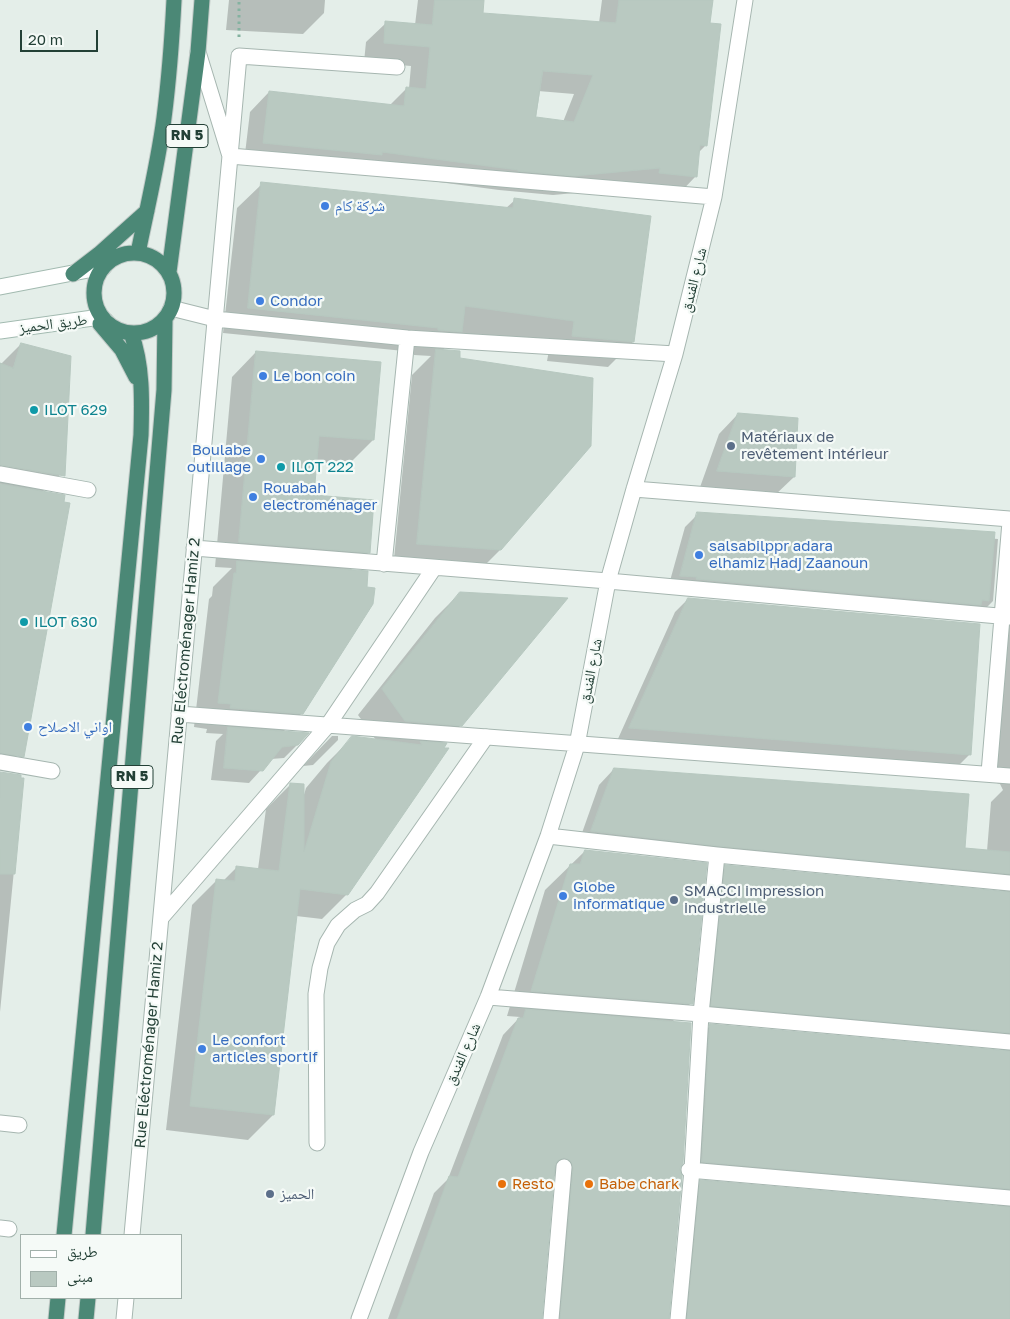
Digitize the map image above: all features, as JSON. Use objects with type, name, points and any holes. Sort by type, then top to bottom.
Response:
[{"type":"highway","name":"RN 5","points":[[138,253],[155,176],[164,119],[171,54],[174,0]]},
{"type":"highway","name":"RN 5","points":[[93,1234],[163,400],[168,313],[174,290],[169,272],[198,52],[202,0]]},
{"type":"highway","points":[[74,274],[147,211]]},
{"type":"highway","points":[[142,390],[122,350],[99,319],[100,314],[95,302],[94,290],[97,277],[104,267],[114,258],[125,254],[138,253],[150,256],[161,262],[169,272]]},
{"type":"highway","points":[[99,319],[119,330],[131,333],[144,332],[155,327],[168,313]]},
{"type":"highway","name":"RN 5","points":[[64,1234],[141,435],[142,390],[138,356],[131,333]]},
{"type":"highway","points":[[56,1319],[58,1299]]},
{"type":"highway","points":[[86,1319],[88,1299]]},
{"type":"street","name":"شارع الفندق","points":[[359,1319],[421,1152],[488,997],[548,836],[577,745],[608,581],[675,354],[714,197],[745,0]]},
{"type":"street","name":"Rue Eléctroménager Hamiz 2","points":[[132,1234],[230,156],[198,52]]},
{"type":"street","points":[[397,66],[239,56],[230,156],[714,197]]},
{"type":"street","points":[[0,287],[104,267]]},
{"type":"street","points":[[168,313],[407,338],[675,354]]},
{"type":"street","name":"طريق الحميز","points":[[0,330],[99,319]]},
{"type":"street","points":[[384,564],[407,338]]},
{"type":"street","points":[[0,474],[88,490]]},
{"type":"street","points":[[634,489],[1010,520],[1006,617],[989,773]]},
{"type":"street","points":[[194,548],[608,581],[1006,617]]},
{"type":"street","points":[[161,918],[328,725],[434,568]]},
{"type":"street","points":[[179,714],[1010,776]]},
{"type":"street","points":[[317,1143],[316,994],[320,968],[328,943],[338,925],[355,910],[367,904],[377,893],[486,737]]},
{"type":"street","points":[[0,762],[52,771]]},
{"type":"street","points":[[548,836],[718,855],[1010,883]]},
{"type":"street","points":[[678,1319],[701,1014],[718,855]]},
{"type":"street","points":[[488,997],[1010,1042]]},
{"type":"street","points":[[0,1123],[19,1125]]},
{"type":"street","points":[[551,1319],[564,1167]]},
{"type":"street","points":[[690,1170],[1010,1198]]},
{"type":"street","points":[[124,1319],[126,1299]]},
{"type":"path","points":[[239,56],[240,0]]},
{"type":"building","points":[[435,0],[484,0],[483,13],[616,23],[619,0],[713,0],[710,23],[721,24],[707,146],[700,145],[697,177],[659,173],[660,168],[574,176],[518,171],[382,152],[382,155],[263,143],[269,91],[404,106],[406,87],[426,89],[430,47],[384,43],[385,21],[432,25]],"holes":[[[543,71],[593,75],[574,122],[536,117]]]},
{"type":"building","points":[[261,182],[513,208],[514,198],[651,216],[634,342],[572,336],[574,321],[465,306],[462,332],[248,308]]},
{"type":"building","name":"ILOT 629","points":[[21,343],[71,356],[65,476],[0,465],[0,363],[13,368]]},
{"type":"building","points":[[436,349],[460,351],[460,358],[593,378],[591,446],[501,550],[417,544]]},
{"type":"building","name":"ILOT 222","points":[[256,351],[381,362],[374,440],[319,436],[314,495],[374,500],[370,553],[239,542]]},
{"type":"building","points":[[738,413],[798,418],[795,477],[717,471]]},
{"type":"building","name":"ILOT 630","points":[[0,484],[65,495],[64,502],[70,503],[24,757],[0,753]]},
{"type":"building","points":[[697,512],[995,532],[989,601],[982,600],[981,605],[680,576]]},
{"type":"building","points":[[237,561],[368,571],[367,587],[375,588],[373,604],[303,714],[230,708],[231,704],[218,703]]},
{"type":"building","points":[[460,592],[568,598],[462,726],[405,721],[382,689]]},
{"type":"building","points":[[688,598],[980,624],[971,755],[629,728]]},
{"type":"building","points":[[228,727],[309,733],[298,745],[282,747],[263,771],[224,768]]},
{"type":"building","points":[[352,736],[422,745],[420,741],[447,743],[444,748],[449,748],[348,895],[300,889],[274,1115],[190,1106],[216,879],[235,881],[236,866],[279,871],[290,783],[304,784],[304,852],[331,762]]},
{"type":"building","points":[[614,768],[969,794],[965,848],[1010,852],[1010,874],[718,846],[591,831]]},
{"type":"building","points":[[0,772],[21,775],[21,778],[24,778],[15,874],[0,874]]},
{"type":"building","points":[[585,850],[707,863],[693,1004],[531,991],[570,864],[580,864]]},
{"type":"building","points":[[725,865],[1010,892],[1010,1033],[711,1006]]},
{"type":"building","points":[[526,1009],[691,1023],[683,1163],[680,1169],[682,1176],[669,1319],[560,1319],[573,1168],[570,1160],[564,1158],[557,1161],[555,1166],[542,1319],[397,1319],[449,1176],[458,1177],[518,1018],[523,1018]]},
{"type":"building","points":[[710,1024],[1010,1051],[1010,1189],[702,1162]]},
{"type":"building","points":[[700,1180],[1010,1207],[1010,1319],[687,1319]]},
{"type":"place","name":"شركة كام","points":[[325,206]]},
{"type":"place","name":"Condor","points":[[260,301]]},
{"type":"place","name":"Le bon coin","points":[[263,376]]},
{"type":"place","name":"ILOT 629","points":[[34,410]]},
{"type":"place","name":"Matériaux de revêtement intérieur","points":[[731,446]]},
{"type":"place","name":"Boulabe outillage","points":[[261,459]]},
{"type":"place","name":"ILOT 222","points":[[281,467]]},
{"type":"place","name":"Rouabah electroménager","points":[[253,497]]},
{"type":"place","name":"salsabilppr adara elhamiz Hadj Zaanoun","points":[[699,555]]},
{"type":"place","name":"ILOT 630","points":[[24,622]]},
{"type":"place","name":"اواني الاصلاح","points":[[28,727]]},
{"type":"place","name":"Globe informatique","points":[[563,896]]},
{"type":"place","name":"SMACCI impression industrielle","points":[[674,900]]},
{"type":"place","name":"Le confort articles sportif","points":[[202,1049]]},
{"type":"place","name":"Resto","points":[[502,1184]]},
{"type":"place","name":"Babe chark","points":[[589,1184]]},
{"type":"place","name":"الحميز","points":[[270,1194]]}]
